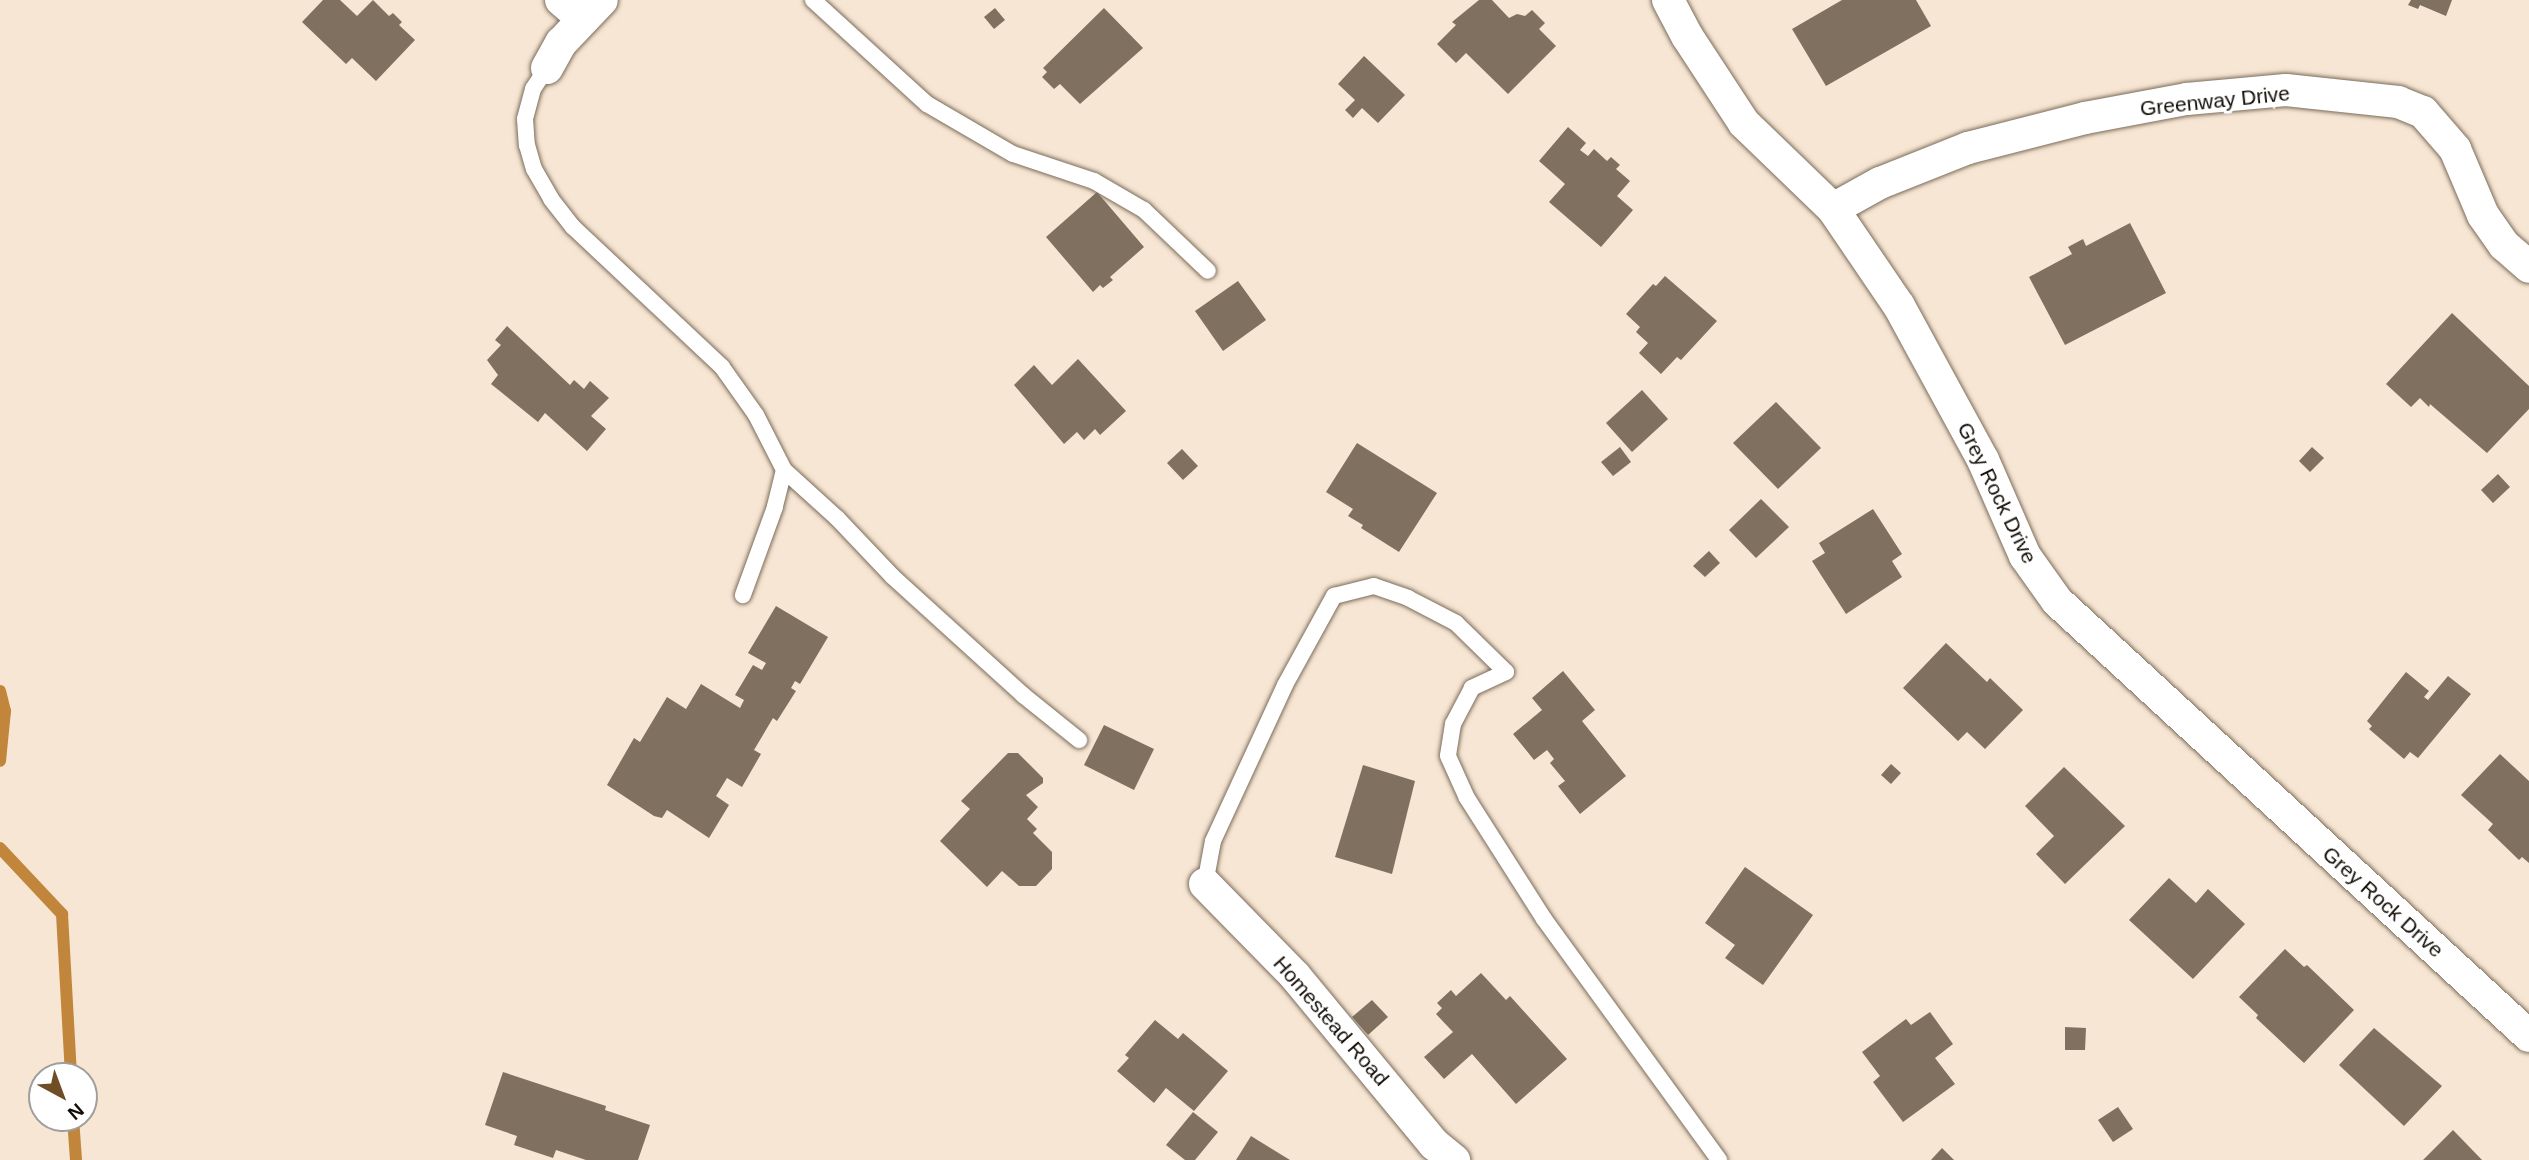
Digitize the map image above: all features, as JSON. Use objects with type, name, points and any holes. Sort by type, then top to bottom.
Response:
[{"type":"street","name":"Grey Rock Drive","points":[[1668,0],[1687,36],[1744,123],[1833,209],[1899,306],[1983,460],[2025,556],[2057,601],[2529,1036]]},
{"type":"street","points":[[547,68],[582,6]]},
{"type":"street","name":"Greenway Drive","points":[[1833,209],[1880,183],[1968,148],[2187,99],[2286,90],[2398,102],[2423,112],[2455,149],[2483,215],[2504,246],[2529,267]]},
{"type":"street","name":"Homestead Road","points":[[1205,884],[1295,975],[1434,1144],[1454,1160]]},
{"type":"lane","points":[[813,0],[927,104],[1013,154],[1094,181],[1134,204],[1208,271]]},
{"type":"lane","points":[[547,68],[533,89],[526,119],[527,145],[534,169],[551,199],[573,227],[722,367],[756,415],[784,470],[902,586],[1023,695],[1079,740]]},
{"type":"lane","points":[[744,595],[784,470]]},
{"type":"lane","points":[[1205,884],[1213,841],[1285,685],[1334,596],[1374,586],[1456,623],[1506,672],[1472,688],[1454,724],[1448,756],[1467,799],[1544,919],[1719,1160]]},
{"type":"building","points":[[323,0],[340,0],[357,16],[373,0],[389,16],[393,13],[402,22],[399,25],[415,40],[376,81],[352,58],[346,64],[302,22]]},
{"type":"building","points":[[1479,0],[1492,0],[1509,18],[1517,14],[1525,16],[1532,10],[1545,23],[1539,29],[1556,46],[1508,94],[1466,53],[1456,63],[1437,44],[1456,25],[1452,22]]},
{"type":"building","points":[[1842,0],[1916,0],[1931,26],[1826,86],[1792,29]]},
{"type":"building","points":[[2411,0],[2452,0],[2446,16],[2420,5],[2418,9],[2408,5]]},
{"type":"building","points":[[995,8],[1005,20],[994,29],[984,17]]},
{"type":"building","points":[[1104,8],[1143,48],[1080,104],[1060,84],[1054,89],[1042,77],[1047,72],[1043,68]]},
{"type":"building","points":[[1364,56],[1405,95],[1378,123],[1362,108],[1353,118],[1345,110],[1355,100],[1338,84]]},
{"type":"building","points":[[1568,127],[1586,143],[1580,150],[1588,156],[1594,149],[1607,161],[1611,157],[1620,165],[1616,169],[1630,181],[1617,196],[1633,210],[1601,247],[1549,202],[1565,184],[1539,161]]},
{"type":"building","points":[[1097,192],[1144,247],[1110,277],[1113,280],[1103,288],[1100,285],[1093,292],[1046,237]]},
{"type":"building","points":[[2130,223],[2166,293],[2065,345],[2029,277],[2072,254],[2068,247],[2083,239],[2086,246]]},
{"type":"building","points":[[1665,276],[1717,321],[1681,360],[1677,357],[1661,374],[1639,353],[1648,343],[1636,332],[1640,327],[1626,314],[1653,284],[1656,286]]},
{"type":"building","points":[[1238,281],[1266,320],[1223,351],[1195,311]]},
{"type":"building","points":[[2452,313],[2529,386],[2529,409],[2487,453],[2430,404],[2429,407],[2420,398],[2411,407],[2386,384]]},
{"type":"building","points":[[507,326],[570,385],[574,380],[584,389],[590,381],[609,398],[591,416],[606,429],[587,451],[545,413],[538,422],[491,384],[498,375],[487,360],[501,345],[495,340]]},
{"type":"building","points":[[1078,359],[1126,411],[1100,435],[1095,429],[1084,440],[1077,432],[1064,444],[1014,385],[1034,365],[1052,385]]},
{"type":"building","points":[[1642,390],[1668,419],[1632,452],[1606,423]]},
{"type":"building","points":[[1776,402],[1821,448],[1778,489],[1733,443]]},
{"type":"building","points":[[1357,443],[1437,493],[1399,552],[1361,528],[1363,525],[1348,516],[1353,509],[1326,492]]},
{"type":"building","points":[[1620,447],[1631,462],[1613,476],[1601,462]]},
{"type":"building","points":[[2312,447],[2324,458],[2310,472],[2299,461]]},
{"type":"building","points":[[1182,449],[1198,466],[1183,480],[1167,463]]},
{"type":"building","points":[[2498,474],[2510,487],[2493,503],[2481,490]]},
{"type":"building","points":[[1761,499],[1789,527],[1756,558],[1729,530]]},
{"type":"building","points":[[1873,509],[1902,554],[1892,561],[1902,577],[1846,614],[1812,561],[1825,553],[1819,543]]},
{"type":"building","points":[[1709,551],[1720,563],[1705,577],[1693,566]]},
{"type":"building","points":[[776,606],[828,637],[800,684],[795,681],[791,688],[796,691],[777,721],[773,718],[754,750],[761,754],[742,787],[727,778],[716,796],[729,805],[709,838],[667,810],[662,818],[654,816],[607,785],[634,738],[640,742],[667,697],[686,709],[701,684],[740,708],[744,700],[735,695],[753,665],[762,670],[766,663],[748,653]]},
{"type":"building","points":[[1946,643],[1987,682],[1990,678],[2023,710],[1985,749],[1967,732],[1958,741],[1903,688]]},
{"type":"building","points":[[1563,671],[1595,710],[1582,721],[1626,776],[1580,814],[1558,786],[1565,781],[1550,763],[1554,759],[1547,750],[1534,760],[1513,734],[1542,710],[1532,698]]},
{"type":"building","points":[[2406,672],[2429,691],[2424,697],[2428,700],[2448,676],[2471,694],[2418,758],[2410,752],[2404,759],[2369,729],[2372,726],[2367,721]]},
{"type":"building","points":[[1104,725],[1154,749],[1134,790],[1084,765]]},
{"type":"building","points":[[1008,753],[1018,753],[1043,778],[1043,783],[1026,795],[1038,807],[1027,819],[1037,829],[1033,833],[1052,852],[1052,869],[1036,886],[1019,886],[1002,871],[987,887],[940,841],[970,809],[961,801]]},
{"type":"building","points":[[2500,754],[2529,781],[2529,863],[2522,857],[2519,860],[2488,830],[2493,824],[2461,795]]},
{"type":"building","points":[[1891,764],[1901,773],[1891,784],[1881,775]]},
{"type":"building","points":[[1363,765],[1415,781],[1392,874],[1335,857]]},
{"type":"building","points":[[2064,767],[2125,826],[2065,884],[2036,854],[2054,836],[2025,806]]},
{"type":"building","points":[[1745,867],[1813,915],[1763,985],[1725,958],[1735,945],[1705,923]]},
{"type":"building","points":[[2169,878],[2196,903],[2208,889],[2245,924],[2193,979],[2129,920]]},
{"type":"building","points":[[2285,949],[2304,967],[2307,965],[2354,1010],[2304,1063],[2256,1018],[2258,1015],[2239,997]]},
{"type":"building","points":[[1481,973],[1506,1000],[1510,996],[1567,1059],[1516,1104],[1472,1054],[1444,1079],[1424,1057],[1453,1032],[1436,1014],[1442,1008],[1437,1003],[1451,990],[1456,996]]},
{"type":"building","points":[[1372,1000],[1388,1017],[1368,1035],[1352,1017]]},
{"type":"building","points":[[1930,1012],[1953,1044],[1935,1058],[1955,1084],[1903,1122],[1873,1082],[1880,1076],[1862,1052],[1906,1019],[1911,1025]]},
{"type":"building","points":[[1155,1020],[1178,1039],[1183,1033],[1228,1071],[1194,1111],[1166,1088],[1154,1103],[1117,1071],[1129,1058],[1125,1055]]},
{"type":"building","points":[[2065,1027],[2086,1028],[2085,1050],[2065,1050]]},
{"type":"building","points":[[2374,1028],[2442,1086],[2404,1126],[2339,1065]]},
{"type":"building","points":[[503,1072],[606,1106],[605,1110],[650,1125],[638,1160],[586,1160],[556,1150],[553,1158],[514,1145],[517,1136],[485,1125]]},
{"type":"building","points":[[2118,1107],[2133,1129],[2113,1142],[2098,1120]]},
{"type":"building","points":[[1193,1112],[1218,1132],[1195,1160],[1185,1160],[1166,1145]]},
{"type":"building","points":[[2453,1130],[2482,1160],[2423,1160]]},
{"type":"building","points":[[1251,1136],[1290,1160],[1236,1160]]},
{"type":"building","points":[[1942,1148],[1954,1160],[1931,1160]]},
{"type":"waterway","points":[[0,691],[5,711],[0,761]]},
{"type":"waterway","points":[[0,848],[62,914],[70,1062]]},
{"type":"waterway","points":[[74,1132],[76,1160]]}]
